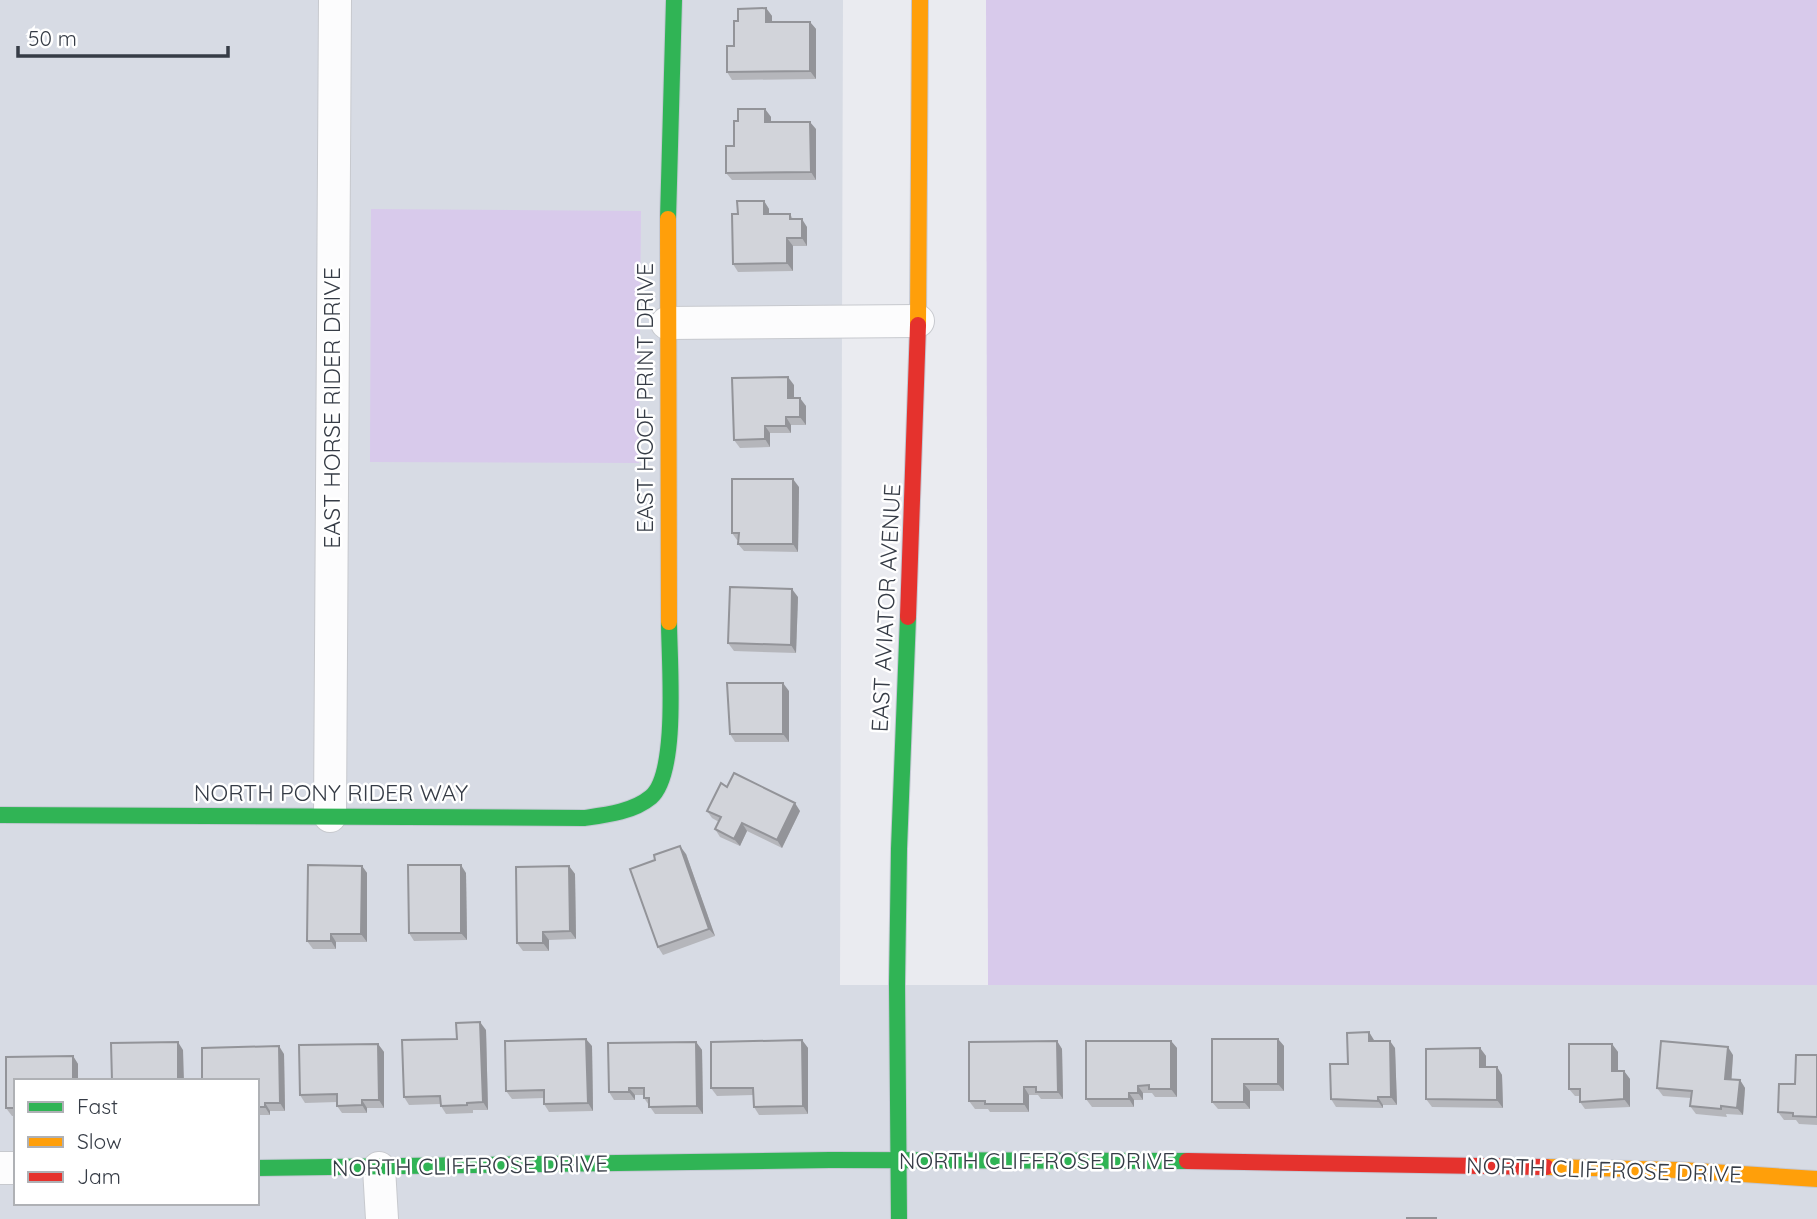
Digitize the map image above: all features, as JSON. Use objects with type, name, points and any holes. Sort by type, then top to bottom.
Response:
[{"type":"street","name":"EAST HORSE RIDER DRIVE","points":[[330,816],[335,0]]},
{"type":"street","name":"EAST HOOF PRINT DRIVE","points":[[656,794],[667,769],[669,750],[667,323],[674,0]]},
{"type":"street","name":"EAST AVIATOR AVENUE","points":[[899,1219],[899,849],[914,510],[920,0]]},
{"type":"street","points":[[667,323],[918,321]]},
{"type":"street","name":"NORTH PONY RIDER WAY","points":[[0,815],[584,818],[619,812],[656,794]]},
{"type":"street","name":"NORTH CLIFFROSE DRIVE","points":[[259,1168],[898,1160],[1245,1161],[1681,1170],[1817,1179]]},
{"type":"street","points":[[379,1168],[382,1219]]},
{"type":"shaded area","points":[[0,0],[843,0],[840,985],[1817,985],[1817,1219],[0,1219]]},
{"type":"shaded area","points":[[986,0],[1817,0],[1817,985],[988,985]]},
{"type":"shaded area","points":[[371,209],[641,211],[639,463],[370,462]]},
{"type":"building","points":[[766,8],[766,22],[810,22],[810,71],[727,72],[727,46],[734,46],[734,21],[738,21],[738,9]]},
{"type":"building","points":[[738,109],[765,109],[765,122],[810,122],[811,172],[726,173],[726,146],[734,146],[734,121],[738,121]]},
{"type":"building","points":[[737,201],[764,201],[764,214],[790,214],[790,219],[802,219],[802,238],[787,238],[787,263],[733,264],[732,214],[738,214]]},
{"type":"building","points":[[788,377],[788,398],[800,398],[800,417],[786,417],[786,426],[765,426],[765,439],[734,440],[732,378]]},
{"type":"building","points":[[732,479],[793,479],[793,544],[738,544],[739,533],[732,533]]},
{"type":"building","points":[[730,587],[792,589],[791,645],[728,643]]},
{"type":"building","points":[[727,683],[783,683],[783,734],[730,734]]},
{"type":"building","points":[[734,773],[795,803],[777,840],[742,823],[734,839],[715,829],[721,817],[707,811],[721,783],[727,787]]},
{"type":"building","points":[[680,846],[709,929],[658,947],[630,869],[655,860],[654,855]]},
{"type":"building","points":[[308,865],[362,866],[361,934],[331,934],[331,941],[307,941]]},
{"type":"building","points":[[408,865],[461,865],[461,933],[409,933]]},
{"type":"building","points":[[569,866],[570,931],[543,932],[543,943],[517,943],[516,867]]},
{"type":"building","points":[[480,1022],[483,1102],[441,1106],[440,1096],[404,1097],[402,1040],[457,1039],[456,1023]]},
{"type":"building","points":[[1369,1032],[1369,1041],[1390,1041],[1391,1097],[1378,1097],[1378,1101],[1331,1099],[1330,1064],[1348,1064],[1347,1033]]},
{"type":"building","points":[[586,1039],[588,1103],[544,1104],[544,1090],[506,1091],[505,1041]]},
{"type":"building","points":[[1212,1039],[1278,1039],[1278,1084],[1244,1084],[1244,1102],[1212,1102]]},
{"type":"building","points":[[802,1040],[803,1106],[754,1107],[753,1088],[711,1088],[711,1042]]},
{"type":"building","points":[[1057,1041],[1058,1092],[1036,1092],[1036,1087],[1024,1087],[1024,1104],[985,1104],[985,1101],[969,1101],[969,1042]]},
{"type":"building","points":[[1086,1041],[1171,1041],[1171,1089],[1138,1086],[1138,1093],[1129,1093],[1129,1099],[1086,1099]]},
{"type":"building","points":[[1661,1041],[1728,1047],[1725,1079],[1740,1080],[1737,1108],[1690,1106],[1692,1091],[1657,1088]]},
{"type":"building","points":[[178,1042],[178,1079],[112,1079],[111,1043]]},
{"type":"building","points":[[696,1042],[697,1106],[649,1107],[649,1098],[644,1098],[644,1088],[629,1088],[629,1092],[609,1092],[608,1043]]},
{"type":"building","points":[[378,1044],[379,1100],[362,1100],[362,1105],[337,1106],[337,1094],[300,1095],[299,1045]]},
{"type":"building","points":[[1569,1044],[1612,1044],[1612,1071],[1624,1071],[1624,1099],[1580,1102],[1580,1089],[1569,1089]]},
{"type":"building","points":[[279,1046],[280,1103],[265,1103],[265,1107],[259,1107],[259,1079],[202,1079],[202,1048]]},
{"type":"building","points":[[1480,1048],[1480,1067],[1497,1067],[1497,1100],[1426,1099],[1426,1049]]},
{"type":"building","points":[[1796,1055],[1817,1055],[1817,1117],[1778,1112],[1779,1084],[1795,1084]]},
{"type":"building","points":[[73,1056],[73,1079],[14,1079],[14,1108],[6,1108],[6,1057]]},
{"type":"traffic: fast","points":[[668,219],[674,0]]},
{"type":"traffic: fast","points":[[899,1219],[899,849],[908,617]]},
{"type":"traffic: fast","points":[[0,815],[584,818],[619,812],[651,797],[660,784],[666,765],[671,688],[669,622]]},
{"type":"traffic: fast","points":[[259,1168],[830,1160],[1187,1161]]},
{"type":"traffic: slow","points":[[918,325],[920,0]]},
{"type":"traffic: slow","points":[[668,219],[669,622]]},
{"type":"traffic: slow","points":[[1546,1167],[1681,1170],[1817,1179]]},
{"type":"traffic: jam","points":[[908,617],[918,325]]},
{"type":"traffic: jam","points":[[1187,1161],[1546,1167]]}]
